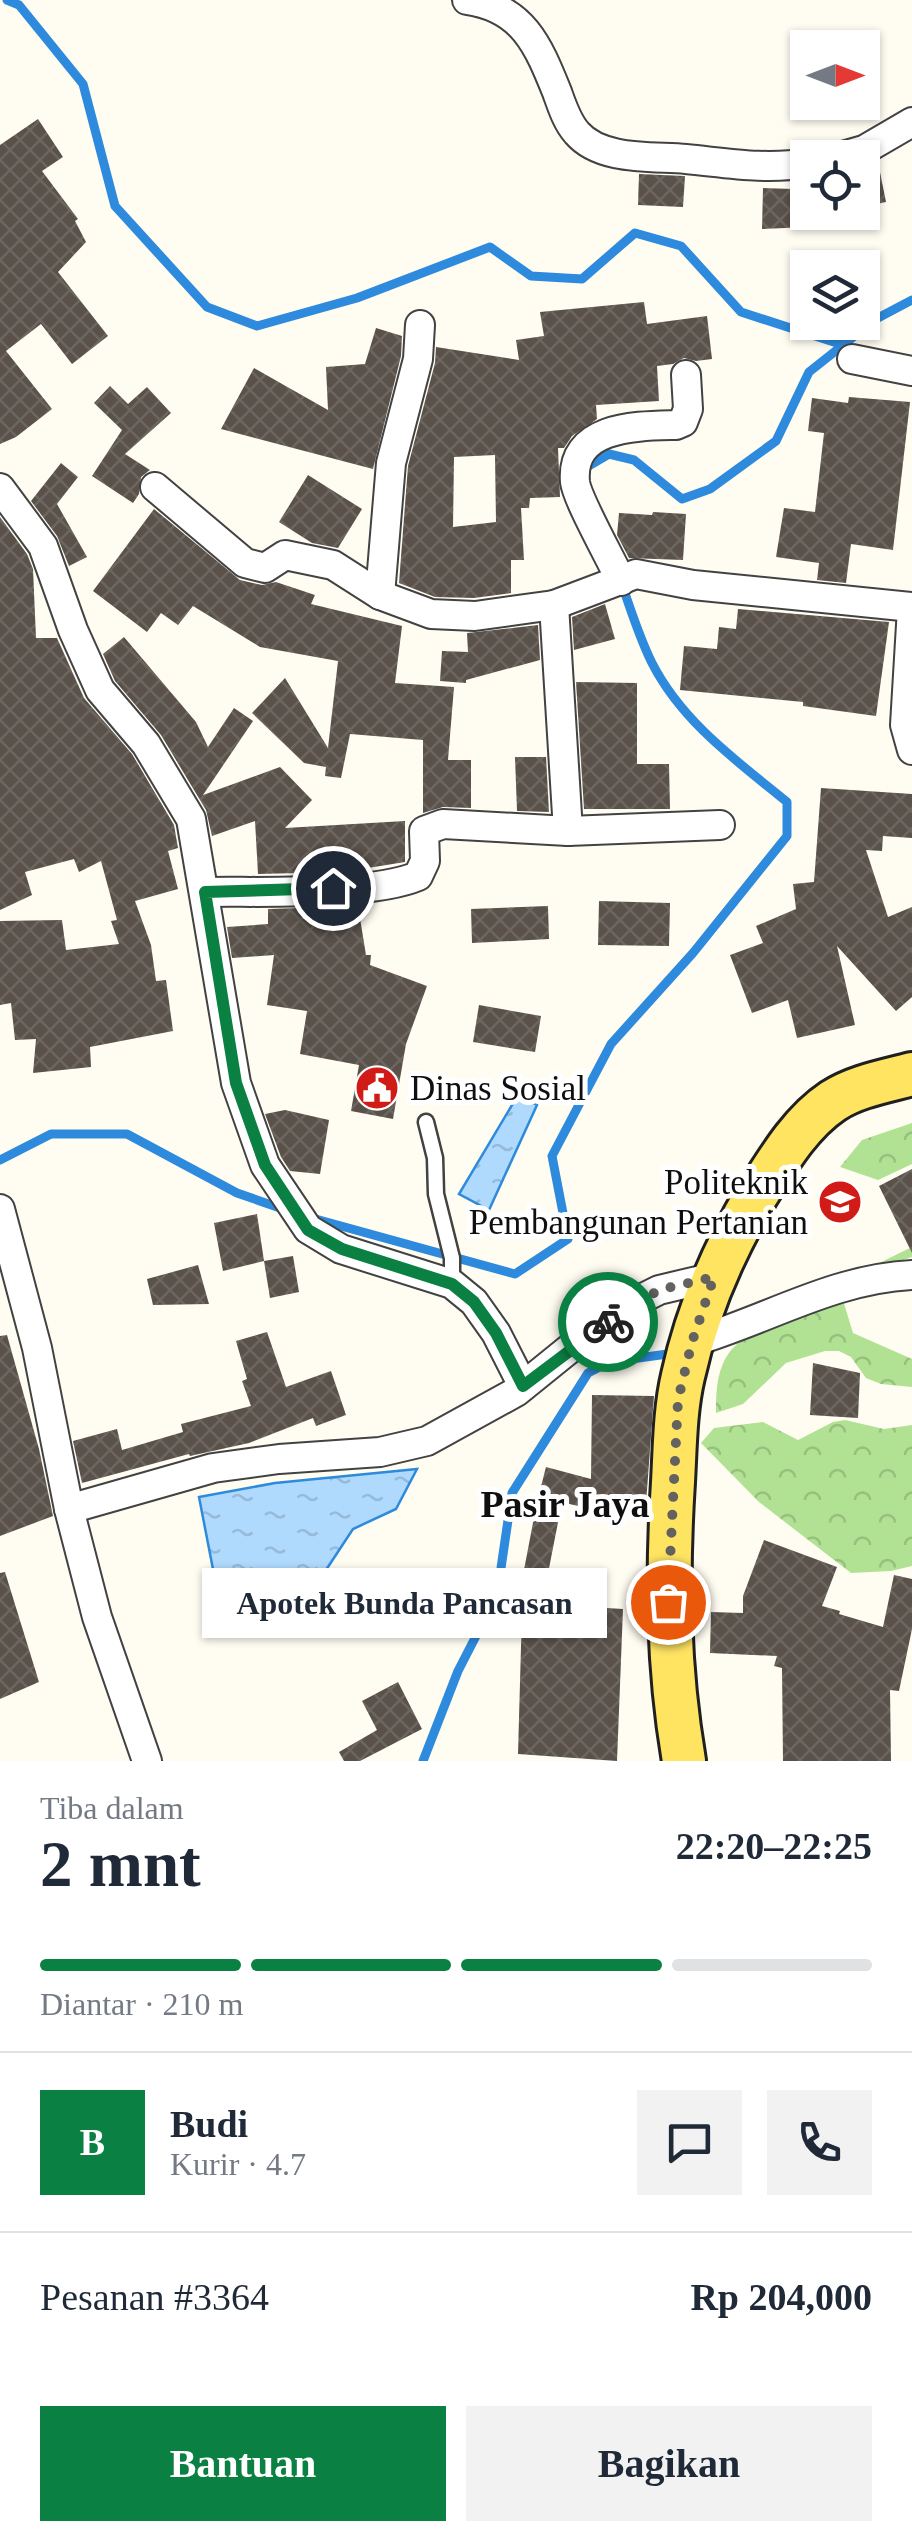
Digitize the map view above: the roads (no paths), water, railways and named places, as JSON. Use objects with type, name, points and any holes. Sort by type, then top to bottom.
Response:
[{"type":"main road","points":[[684,1761],[672,1691],[668,1586],[684,1372],[714,1277],[738,1226],[801,1130],[834,1101],[865,1086],[912,1074]]},
{"type":"street","points":[[467,0],[510,14],[526,29],[578,134],[596,148],[745,167],[790,164]]},
{"type":"street","points":[[880,141],[912,122]]},
{"type":"street","points":[[380,596],[391,464],[418,359],[420,325]]},
{"type":"street","points":[[852,358],[912,371]]},
{"type":"street","points":[[628,578],[575,483],[579,459],[586,445],[596,437],[642,426],[676,425],[685,419],[686,375]]},
{"type":"street","points":[[0,488],[43,546],[73,630],[100,690],[146,744],[191,819],[236,1083],[265,1165],[308,1230],[342,1249],[452,1271],[485,1317],[523,1386]]},
{"type":"street","points":[[155,488],[245,563],[264,568],[285,555],[333,565],[380,596],[432,614],[475,616],[554,604],[628,578],[665,578],[693,585],[912,607],[905,725],[912,750]]},
{"type":"street","points":[[554,604],[568,832]]},
{"type":"street","points":[[205,892],[402,883],[418,876],[425,861],[424,830],[443,824],[568,832],[720,825]]},
{"type":"street","points":[[0,1209],[37,1348],[69,1509],[97,1617],[147,1761]]},
{"type":"street","points":[[684,1372],[744,1326],[812,1295],[846,1284],[912,1275]]},
{"type":"street","points":[[69,1509],[213,1468],[408,1447],[471,1419],[643,1298],[659,1290],[714,1277]]},
{"type":"lane","points":[[426,1122],[452,1271]]},
{"type":"water","points":[[518,1095],[537,1105],[489,1210],[459,1194]]},
{"type":"water","points":[[417,1469],[396,1509],[353,1529],[322,1576],[218,1595],[199,1497],[275,1483]]},
{"type":"waterway","points":[[7,0],[19,5],[83,84],[115,206],[207,307],[257,326],[357,298],[490,247],[531,276],[582,279],[635,233],[681,246],[741,312],[843,345]]},
{"type":"waterway","points":[[585,468],[609,454],[634,460],[682,499],[710,489],[776,441],[809,372],[876,319],[912,300]]},
{"type":"waterway","points":[[312,1218],[515,1274],[568,1239],[552,1156],[611,1044],[693,953],[787,836],[787,802],[712,739],[664,684],[643,643],[621,582]]},
{"type":"waterway","points":[[0,1160],[51,1134],[127,1134],[237,1193],[283,1209]]},
{"type":"waterway","points":[[423,1761],[458,1671],[492,1605],[512,1493],[588,1373],[609,1362],[675,1353]]},
{"type":"place","name":"Dinas Sosial","points":[[377,1088]]},
{"type":"place","name":"Politeknik Pembangunan Pertanian","points":[[840,1202]]},
{"type":"place","name":"Apotek Bunda Pancasan","points":[[668,1602]]},
{"type":"district","name":"Pasir Jaya","points":[[565,1504]]}]
